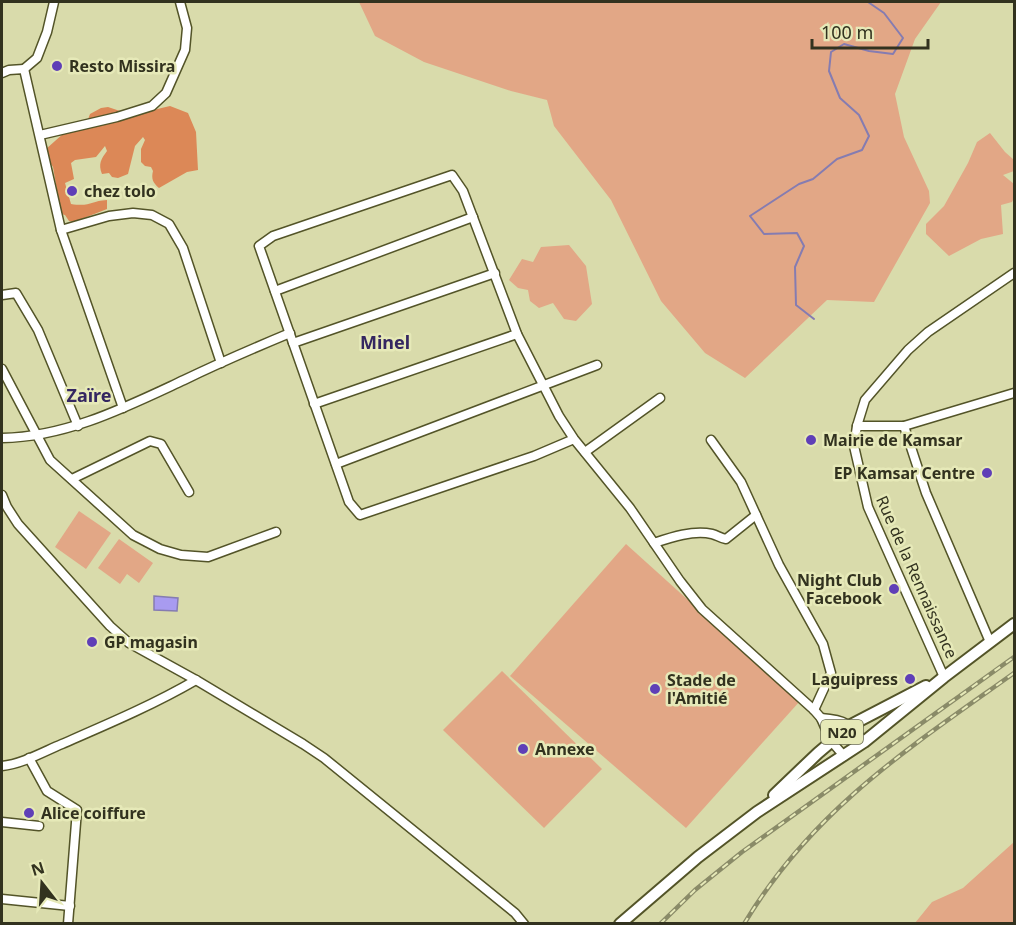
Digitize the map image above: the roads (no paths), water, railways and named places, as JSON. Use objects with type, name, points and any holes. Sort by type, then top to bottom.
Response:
[{"type":"main road","points":[[944,677],[1014,624]]},
{"type":"main road","name":"N20","points":[[757,812],[831,741],[851,725],[944,677]]},
{"type":"main road","name":"N20","points":[[620,924],[698,857],[757,812],[864,742],[944,677]]},
{"type":"street","points":[[2,73],[24,69],[37,58],[47,32],[54,2]]},
{"type":"street","points":[[40,135],[117,117],[152,106],[166,93],[185,50],[187,28],[180,2]]},
{"type":"street","points":[[24,69],[61,230],[123,408]]},
{"type":"street","points":[[574,439],[512,464],[360,515],[349,502],[259,246],[273,236],[452,175],[463,191],[517,334],[559,416],[574,439],[630,508],[702,609],[814,710],[821,718],[831,741],[844,756]]},
{"type":"street","points":[[61,230],[109,216],[133,213],[152,215],[169,224],[183,248],[221,363]]},
{"type":"street","points":[[275,291],[473,217]]},
{"type":"street","points":[[293,343],[495,273]]},
{"type":"street","name":"Rue de la Rennaissance","points":[[944,677],[868,507],[854,446],[857,426],[866,400],[908,350],[928,332],[1014,273]]},
{"type":"street","points":[[2,295],[16,293],[38,330],[78,426]]},
{"type":"street","points":[[2,438],[36,436],[78,426],[290,333]]},
{"type":"street","points":[[314,404],[517,334]]},
{"type":"street","points":[[336,464],[597,365]]},
{"type":"street","points":[[2,369],[50,460],[133,535],[160,549],[181,555],[208,556],[276,532]]},
{"type":"street","points":[[857,426],[904,426],[1014,393]]},
{"type":"street","points":[[585,452],[660,398]]},
{"type":"street","points":[[904,426],[926,494],[990,642]]},
{"type":"street","points":[[711,440],[741,482],[779,565],[824,644],[831,673],[814,710]]},
{"type":"street","points":[[72,479],[150,441],[161,444],[189,492]]},
{"type":"street","points":[[2,495],[18,524],[110,626],[129,643],[196,680],[324,758],[515,913],[524,924]]},
{"type":"street","points":[[654,543],[675,536],[693,534],[714,534],[726,539],[756,515]]},
{"type":"street","points":[[2,766],[29,758],[146,707],[196,680]]},
{"type":"street","points":[[821,718],[842,721],[851,725],[864,742]]},
{"type":"street","points":[[29,758],[46,791],[77,810],[68,924]]},
{"type":"street","points":[[2,822],[39,826]]},
{"type":"street","points":[[2,898],[70,906]]},
{"type":"waterway","points":[[814,319],[796,305],[795,267],[804,246],[797,233],[764,234],[750,216],[799,184],[813,179],[837,159],[862,150],[869,136],[859,115],[840,98],[829,71],[831,52],[844,44],[869,51],[893,54],[903,38],[884,13],[868,2]]},
{"type":"railway","points":[[660,924],[695,890],[742,852],[1014,657]]},
{"type":"railway","points":[[744,924],[771,883],[832,814],[901,755],[1014,673]]},
{"type":"place","name":"Resto Missira","points":[[57,66]]},
{"type":"place","name":"chez tolo","points":[[72,191]]},
{"type":"place","name":"Mairie de Kamsar","points":[[811,440]]},
{"type":"place","name":"EP Kamsar Centre","points":[[987,473]]},
{"type":"place","name":"Night Club Facebook","points":[[894,589]]},
{"type":"place","name":"GP magasin","points":[[92,642]]},
{"type":"place","name":"Laguipress","points":[[910,679]]},
{"type":"place","name":"Stade de l'Amitié","points":[[655,689]]},
{"type":"place","name":"Annexe","points":[[523,749]]},
{"type":"place","name":"Alice coiffure","points":[[29,813]]},
{"type":"district","name":"Minel","points":[[385,342]]},
{"type":"district","name":"Zaïre","points":[[89,395]]}]
